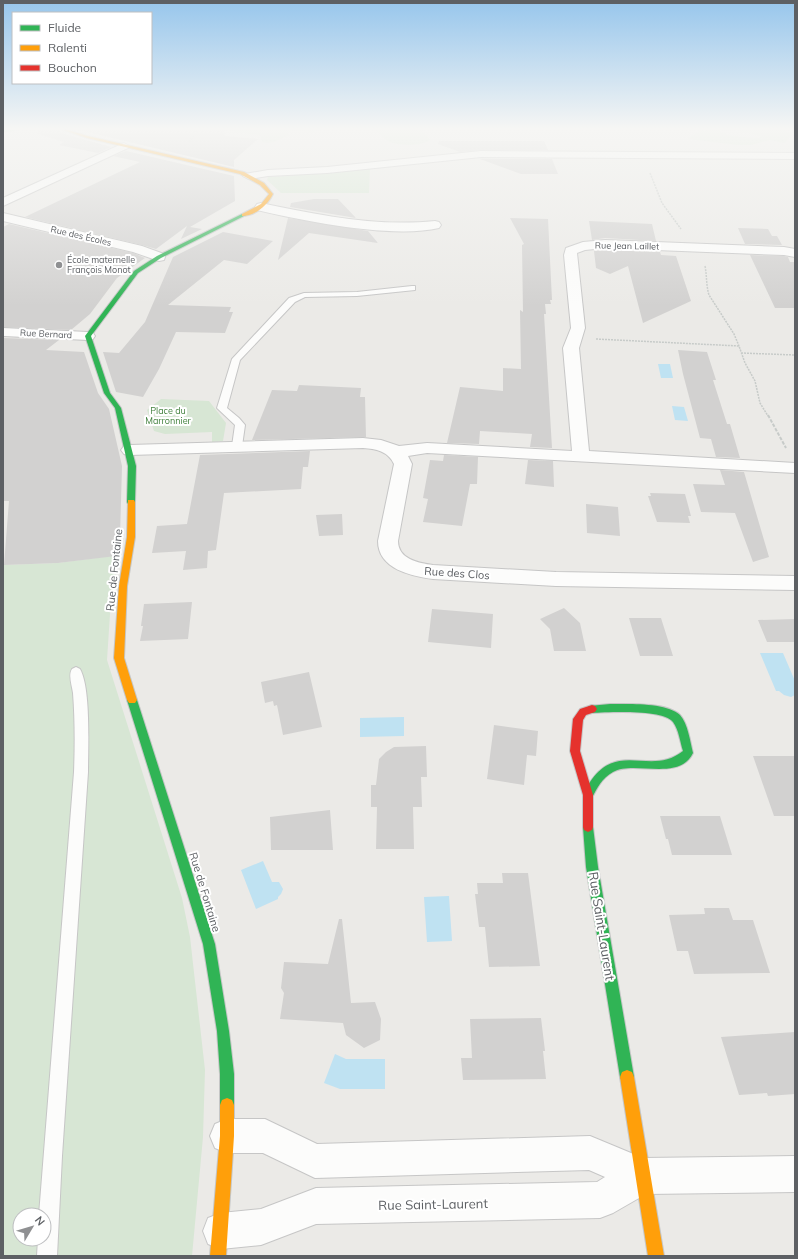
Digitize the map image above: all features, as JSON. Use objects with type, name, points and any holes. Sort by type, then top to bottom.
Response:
[{"type":"street","points":[[3,202],[32,189]]},
{"type":"street","points":[[88,336],[136,272],[159,257],[261,207],[268,201],[271,194],[266,189]]},
{"type":"street","points":[[261,207],[366,224],[417,227],[435,225]]},
{"type":"street","name":"Rue des Écoles","points":[[3,217],[137,249],[159,257]]},
{"type":"street","name":"Rue Jean Laillet","points":[[581,456],[571,348],[578,328],[570,255],[571,251],[576,248],[605,244],[784,251],[795,253]]},
{"type":"street","name":"Rue Bernard","points":[[3,332],[88,336]]},
{"type":"street","name":"Rue de Fontaine","points":[[88,336],[107,393],[118,408],[130,450],[132,466],[131,537],[123,586],[119,658],[209,944],[223,1031],[227,1074],[227,1136],[219,1243]]},
{"type":"street","points":[[130,450],[371,443],[380,444],[397,453],[427,448],[795,468]]},
{"type":"street","name":"Rue des Clos","points":[[397,453],[403,464],[388,541],[389,550],[394,557],[417,569],[433,572],[556,579],[795,583]]},
{"type":"street","name":"Rue Saint-Laurent","points":[[588,794],[593,783],[609,768],[621,765],[678,763],[686,758],[688,753],[677,717],[672,713],[661,710],[593,709],[583,712],[578,719],[575,751],[588,794],[588,829],[592,867],[656,1256]]},
{"type":"street","name":"Rue Saint-Laurent","points":[[227,1136],[265,1136],[315,1161],[590,1153],[642,1176],[795,1174]]},
{"type":"street","name":"Rue Saint-Laurent","points":[[219,1243],[316,1206],[600,1200],[642,1176]]},
{"type":"lane","points":[[237,446],[240,425],[235,418],[227,414],[222,408],[236,359],[292,300],[304,296],[357,294],[412,288]]},
{"type":"lane","points":[[47,1256],[57,1083],[69,949],[80,776],[80,702],[76,672]]},
{"type":"path","points":[[575,338],[739,346],[755,381],[757,396],[760,403],[779,433],[795,468]]},
{"type":"path","points":[[741,353],[795,355]]},
{"type":"green space","points":[[276,189],[369,189],[369,193],[281,193]]},
{"type":"green space","name":"Place du Marronnier","points":[[161,399],[209,401],[226,423],[223,441],[212,442],[212,432],[165,434],[154,431],[147,410]]},
{"type":"green space","points":[[119,555],[111,599],[107,660],[182,898],[190,937],[205,1070],[203,1137],[192,1256],[3,1256],[3,565],[58,563]]},
{"type":"water","points":[[658,364],[670,364],[673,378],[661,378]]},
{"type":"water","points":[[672,406],[684,407],[688,421],[675,420]]},
{"type":"water","points":[[760,653],[783,653],[795,681],[795,695],[791,697],[776,691]]},
{"type":"water","points":[[404,717],[404,736],[360,737],[360,718]]},
{"type":"water","points":[[263,861],[272,882],[279,882],[283,889],[278,899],[256,909],[241,870]]},
{"type":"water","points":[[449,896],[452,941],[427,942],[424,897]]},
{"type":"water","points":[[335,1054],[346,1059],[385,1059],[385,1089],[340,1089],[324,1083]]},
{"type":"building","points":[[84,189],[235,189],[235,201],[190,227],[202,229],[181,239],[187,226],[156,249],[25,217]]},
{"type":"building","points":[[314,199],[338,199],[356,218],[290,207],[291,203]]},
{"type":"building","points":[[288,218],[368,231],[378,243],[309,233],[278,260]]},
{"type":"building","points":[[510,218],[548,219],[552,300],[550,300],[551,304],[545,304],[546,314],[544,314],[552,448],[530,447],[532,434],[480,431],[479,444],[447,443],[460,387],[503,391],[503,368],[521,369],[520,310],[523,312],[522,245],[524,244]]},
{"type":"building","points":[[589,221],[652,224],[656,241],[605,238],[592,240]]},
{"type":"building","points":[[9,224],[133,253],[145,258],[117,278],[90,314],[71,330],[3,327],[3,227]]},
{"type":"building","points":[[738,228],[768,229],[772,236],[777,236],[782,245],[745,244]]},
{"type":"building","points":[[223,232],[273,241],[247,264],[224,260],[168,305],[231,307],[229,312],[233,312],[225,333],[176,332],[159,369],[143,397],[116,392],[103,352],[119,353],[145,322],[173,257]]},
{"type":"building","points":[[594,251],[660,252],[661,255],[676,256],[691,301],[643,323],[628,266],[610,274],[596,268]]},
{"type":"building","points":[[750,255],[784,256],[788,257],[790,262],[795,262],[795,308],[775,308]]},
{"type":"building","points":[[3,338],[59,340],[46,350],[84,352],[98,393],[109,409],[122,466],[120,537],[116,556],[58,563],[4,565],[9,501],[3,501]]},
{"type":"building","points":[[678,350],[707,352],[716,380],[713,380],[727,424],[730,424],[740,458],[716,457],[711,439],[700,438]]},
{"type":"building","points":[[299,385],[361,388],[360,397],[365,397],[366,437],[252,440],[272,390],[297,391]]},
{"type":"building","points":[[310,451],[308,467],[303,467],[301,489],[224,493],[216,550],[208,551],[207,568],[183,570],[186,551],[152,553],[157,526],[187,524],[200,455]]},
{"type":"building","points":[[444,455],[478,457],[477,484],[470,484],[462,526],[423,522],[428,499],[423,498],[430,460],[443,461]]},
{"type":"building","points":[[528,460],[553,461],[554,487],[525,484]]},
{"type":"building","points":[[720,470],[744,472],[769,557],[753,562],[735,513],[701,512],[693,484],[725,485]]},
{"type":"building","points":[[650,493],[685,494],[691,516],[688,516],[690,523],[657,522],[648,496],[651,496]]},
{"type":"building","points":[[586,504],[618,507],[620,536],[587,533]]},
{"type":"building","points":[[342,514],[343,535],[319,536],[316,515]]},
{"type":"building","points":[[192,602],[188,639],[140,641],[143,626],[141,626],[144,604]]},
{"type":"building","points":[[564,608],[580,623],[586,651],[554,651],[550,629],[540,619]]},
{"type":"building","points":[[432,609],[493,614],[491,648],[428,642]]},
{"type":"building","points":[[629,618],[661,618],[673,656],[640,656]]},
{"type":"building","points":[[795,619],[795,642],[767,642],[758,620]]},
{"type":"building","points":[[309,672],[322,727],[283,735],[277,705],[274,706],[273,701],[265,703],[261,682]]},
{"type":"building","points":[[494,725],[538,731],[536,756],[527,755],[524,785],[487,779]]},
{"type":"building","points":[[426,746],[427,777],[421,777],[422,807],[413,807],[414,849],[376,849],[377,807],[371,807],[371,785],[376,785],[379,759],[394,747]]},
{"type":"building","points":[[753,756],[795,756],[795,816],[774,816]]},
{"type":"building","points":[[330,810],[333,850],[271,850],[270,817]]},
{"type":"building","points":[[660,816],[720,816],[732,855],[672,855]]},
{"type":"building","points":[[502,873],[528,873],[540,966],[489,967],[485,927],[479,927],[475,894],[478,894],[477,883],[503,883]]},
{"type":"building","points":[[704,908],[729,908],[733,920],[753,920],[770,973],[694,974],[688,951],[677,951],[669,915],[705,914]]},
{"type":"building","points":[[339,919],[342,919],[351,1003],[375,1002],[381,1019],[380,1040],[364,1048],[346,1035],[343,1023],[280,1019],[284,993],[281,988],[284,962],[328,964]]},
{"type":"building","points":[[541,1018],[545,1051],[543,1051],[546,1079],[463,1080],[461,1058],[472,1058],[470,1019]]},
{"type":"building","points":[[795,1032],[795,1094],[768,1096],[767,1093],[739,1095],[721,1037]]},
{"type":"traffic: fast","points":[[131,502],[132,466],[118,408],[107,393],[88,336],[136,272],[159,257],[244,215]]},
{"type":"traffic: fast","points":[[132,700],[209,944],[223,1031],[227,1074],[227,1105]]},
{"type":"traffic: fast","points":[[588,795],[598,778],[610,768],[623,764],[665,764],[677,761],[688,753],[684,735],[680,726],[676,718],[670,714],[661,711],[636,709],[592,709]]},
{"type":"traffic: fast","points":[[588,827],[592,867],[627,1077]]},
{"type":"traffic: slow","points":[[244,215],[266,202],[271,194],[266,189]]},
{"type":"traffic: slow","points":[[131,502],[131,537],[123,586],[119,658],[132,700]]},
{"type":"traffic: slow","points":[[627,1077],[656,1256]]},
{"type":"traffic: slow","points":[[218,1256],[227,1136],[227,1105]]},
{"type":"traffic: jam","points":[[588,827],[588,795],[575,751],[578,719],[583,712],[592,709]]},
{"type":"place","name":"École maternelle François Monot","points":[[59,265]]}]
